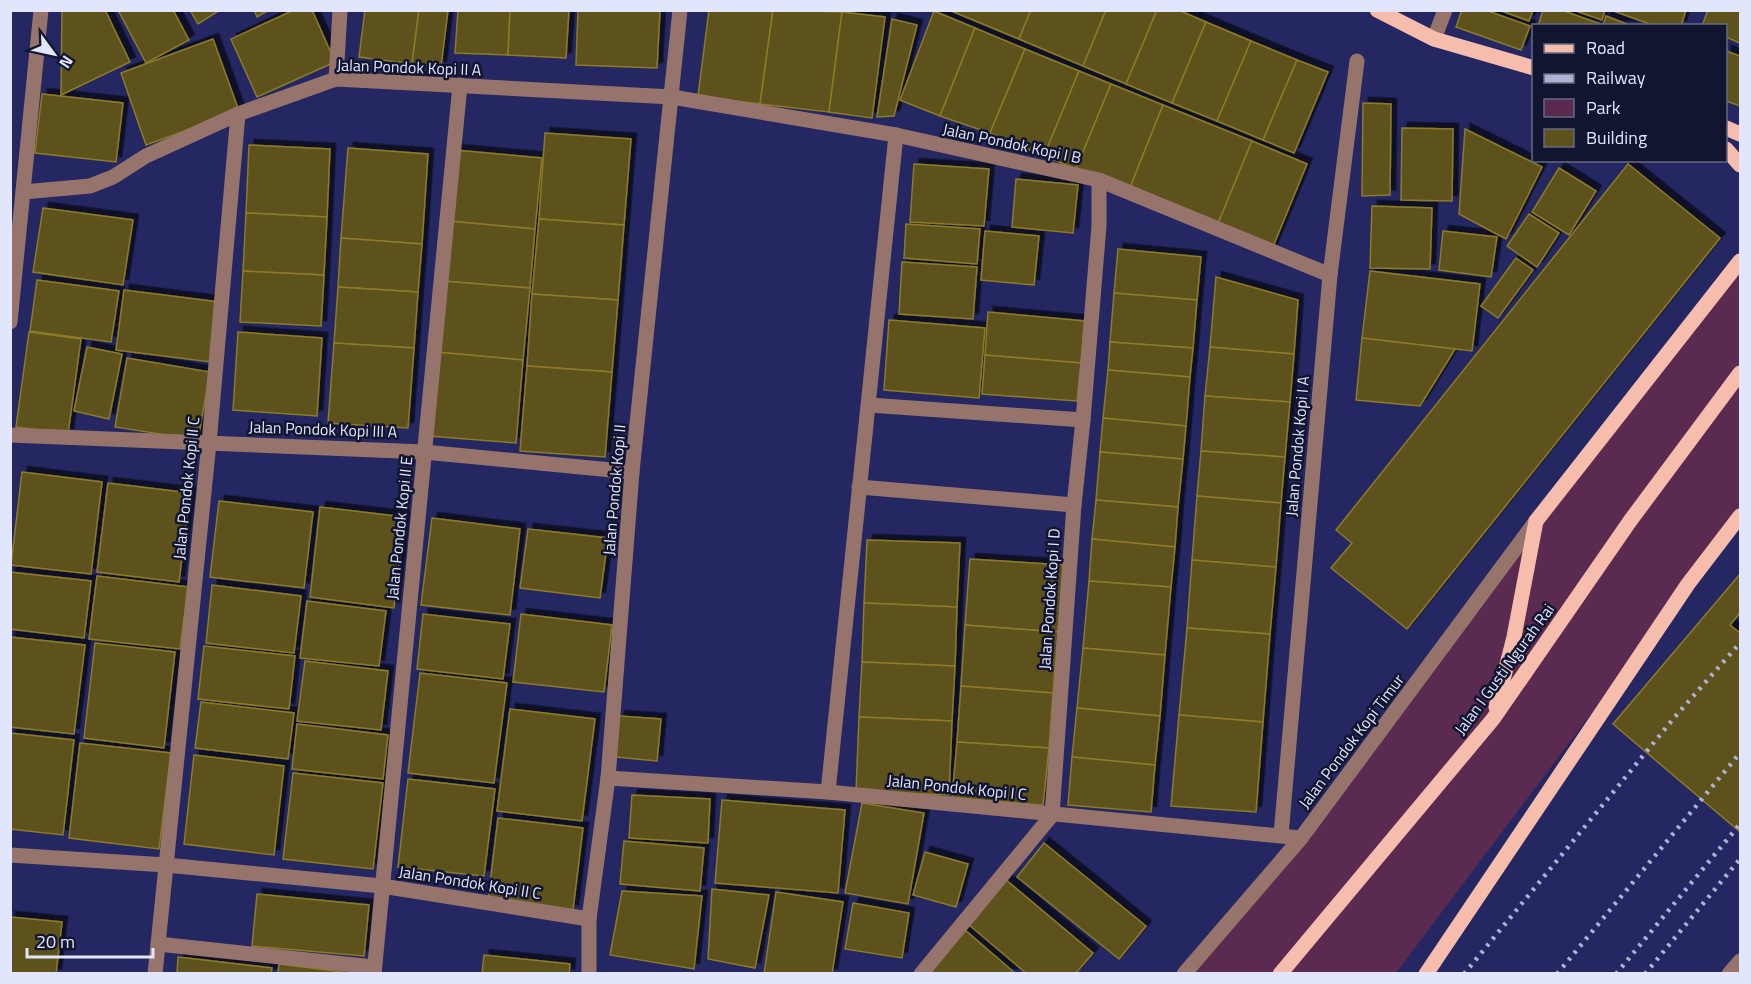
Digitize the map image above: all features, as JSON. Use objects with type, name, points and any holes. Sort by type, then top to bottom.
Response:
[{"type":"main road","points":[[1377,10],[1434,39],[1532,68]]},
{"type":"main road","points":[[1727,151],[1740,165]]},
{"type":"main road","points":[[1493,718],[1514,638],[1536,521],[1740,261]]},
{"type":"main road","name":"Jalan I Gusti Ngurah Rai","points":[[1280,974],[1493,718],[1630,520],[1740,373]]},
{"type":"main road","points":[[1426,974],[1688,584],[1740,516]]},
{"type":"street","points":[[10,322],[41,10]]},
{"type":"street","points":[[336,80],[340,10]]},
{"type":"street","name":"Jalan Pondok Kopi II","points":[[588,974],[589,919],[608,778],[632,472],[680,10]]},
{"type":"street","points":[[1434,39],[1445,10]]},
{"type":"street","name":"Jalan Pondok Kopi I A","points":[[1281,836],[1330,275],[1357,61]]},
{"type":"street","name":"Jalan Pondok Kopi II A","points":[[23,192],[90,186],[113,177],[146,156],[238,114],[336,80],[672,97]]},
{"type":"street","name":"Jalan Pondok Kopi II E","points":[[374,970],[460,86]]},
{"type":"street","name":"Jalan Pondok Kopi I B","points":[[672,97],[896,135],[1099,180],[1330,275]]},
{"type":"street","name":"Jalan Pondok Kopi II C","points":[[155,974],[209,443],[238,114]]},
{"type":"street","points":[[828,792],[896,135]]},
{"type":"street","name":"Jalan Pondok Kopi I D","points":[[1052,815],[1074,505],[1099,226],[1099,180]]},
{"type":"street","points":[[868,405],[1083,420]]},
{"type":"street","name":"Jalan Pondok Kopi III A","points":[[10,435],[424,452],[632,472]]},
{"type":"street","points":[[859,487],[1074,505]]},
{"type":"street","name":"Jalan Pondok Kopi Timur","points":[[1184,974],[1301,838],[1536,521]]},
{"type":"street","name":"Jalan Pondok Kopi I C","points":[[608,778],[828,792],[1301,838]]},
{"type":"street","points":[[921,974],[1052,815]]},
{"type":"street","points":[[10,855],[166,865]]},
{"type":"street","name":"Jalan Pondok Kopi II C","points":[[166,865],[382,886],[589,919]]},
{"type":"street","points":[[158,944],[374,970]]},
{"type":"street","points":[[1729,974],[1740,962]]},
{"type":"green space","points":[[1740,261],[1740,516],[1396,973],[1184,974],[1301,838]]},
{"type":"building","points":[[62,10],[105,10],[130,62],[61,95]]},
{"type":"building","points":[[118,10],[173,10],[189,40],[146,63]]},
{"type":"building","points":[[190,10],[220,10],[198,24]]},
{"type":"building","points":[[254,10],[269,10],[257,17]]},
{"type":"building","points":[[294,10],[312,10],[335,62],[257,97],[231,39]]},
{"type":"building","points":[[365,10],[419,10],[412,64],[359,57]]},
{"type":"building","points":[[419,10],[448,10],[441,67],[412,64]]},
{"type":"building","points":[[458,10],[510,10],[508,55],[455,53]]},
{"type":"building","points":[[510,10],[569,10],[566,58],[508,55]]},
{"type":"building","points":[[578,10],[660,10],[657,68],[576,65]]},
{"type":"building","points":[[709,10],[773,10],[760,104],[698,96]]},
{"type":"building","points":[[773,10],[842,12],[829,112],[760,104]]},
{"type":"building","points":[[949,10],[1031,10],[1019,39]]},
{"type":"building","points":[[1031,10],[1106,10],[1083,66],[1019,39]]},
{"type":"building","points":[[1106,10],[1157,10],[1126,84],[1083,66]]},
{"type":"building","points":[[1157,10],[1178,10],[1206,22],[1172,103],[1126,84]]},
{"type":"building","points":[[1462,10],[1485,10],[1530,26],[1521,50],[1456,27]]},
{"type":"building","points":[[1499,10],[1533,10],[1529,21]]},
{"type":"building","points":[[1543,10],[1561,10],[1601,24],[1539,24]]},
{"type":"building","points":[[1573,10],[1605,10],[1602,20]]},
{"type":"building","points":[[1611,10],[1686,10],[1682,24],[1650,24]]},
{"type":"building","points":[[1708,10],[1740,10],[1740,43],[1727,37],[1727,24],[1703,24]]},
{"type":"building","points":[[934,11],[975,28],[940,116],[900,100]]},
{"type":"building","points":[[842,12],[885,17],[872,118],[829,112]]},
{"type":"building","points":[[1606,16],[1627,24],[1604,24]]},
{"type":"building","points":[[892,19],[917,25],[894,116],[877,117]]},
{"type":"building","points":[[1206,22],[1251,41],[1217,121],[1172,103]]},
{"type":"building","points":[[975,28],[1025,49],[990,133],[940,116]]},
{"type":"building","points":[[213,39],[239,111],[146,145],[121,73]]},
{"type":"building","points":[[1251,41],[1297,60],[1263,140],[1217,121]]},
{"type":"building","points":[[1025,49],[1079,71],[1044,156],[990,133]]},
{"type":"building","points":[[1727,51],[1740,56],[1740,106],[1727,101]]},
{"type":"building","points":[[1297,60],[1328,72],[1294,153],[1263,140]]},
{"type":"building","points":[[1079,71],[1111,84],[1076,169],[1044,156]]},
{"type":"building","points":[[1111,84],[1163,105],[1129,190],[1076,169]]},
{"type":"building","points":[[42,94],[123,103],[116,162],[35,153]]},
{"type":"building","points":[[1363,103],[1391,104],[1390,195],[1362,196]]},
{"type":"building","points":[[1163,105],[1252,141],[1217,226],[1129,190]]},
{"type":"building","points":[[1402,128],[1453,129],[1452,201],[1401,200]]},
{"type":"building","points":[[1465,129],[1542,167],[1506,239],[1459,214]]},
{"type":"building","points":[[545,133],[631,139],[624,225],[539,219]]},
{"type":"building","points":[[1252,141],[1307,164],[1272,249],[1217,226]]},
{"type":"building","points":[[249,145],[330,149],[327,217],[246,213]]},
{"type":"building","points":[[348,148],[428,154],[422,244],[341,238]]},
{"type":"building","points":[[455,150],[542,158],[535,229],[449,221]]},
{"type":"building","points":[[914,164],[989,169],[984,226],[910,222]]},
{"type":"building","points":[[1628,164],[1720,238],[1407,629],[1331,568],[1352,543],[1336,530]]},
{"type":"building","points":[[1559,168],[1596,191],[1569,235],[1532,212]]},
{"type":"building","points":[[1016,179],[1078,185],[1073,233],[1012,227]]},
{"type":"building","points":[[1372,206],[1432,208],[1430,269],[1370,268]]},
{"type":"building","points":[[43,208],[133,220],[123,285],[33,272]]},
{"type":"building","points":[[246,213],[327,217],[324,275],[243,271]]},
{"type":"building","points":[[1529,214],[1559,233],[1537,267],[1507,246]]},
{"type":"building","points":[[539,219],[624,225],[618,300],[532,294]]},
{"type":"building","points":[[449,221],[535,229],[530,288],[443,281]]},
{"type":"building","points":[[906,224],[980,229],[977,264],[904,258]]},
{"type":"building","points":[[985,231],[1039,236],[1034,285],[981,280]]},
{"type":"building","points":[[1443,231],[1497,237],[1491,277],[1439,270]]},
{"type":"building","points":[[341,238],[422,244],[418,292],[338,287]]},
{"type":"building","points":[[1118,249],[1201,257],[1197,300],[1114,293]]},
{"type":"building","points":[[1516,258],[1533,270],[1498,318],[1481,306]]},
{"type":"building","points":[[902,262],[977,267],[973,319],[899,314]]},
{"type":"building","points":[[243,271],[324,275],[321,326],[240,322]]},
{"type":"building","points":[[1370,271],[1480,284],[1472,351],[1362,338]]},
{"type":"building","points":[[1216,277],[1298,300],[1294,354],[1210,347]]},
{"type":"building","points":[[37,280],[119,291],[111,342],[30,331]]},
{"type":"building","points":[[443,281],[530,288],[523,360],[436,352]]},
{"type":"building","points":[[338,287],[418,292],[414,348],[334,343]]},
{"type":"building","points":[[124,290],[219,302],[211,362],[116,350]]},
{"type":"building","points":[[1114,293],[1197,300],[1193,348],[1110,342]]},
{"type":"building","points":[[532,294],[618,300],[612,372],[527,366]]},
{"type":"building","points":[[988,312],[1085,321],[1081,363],[985,355]]},
{"type":"building","points":[[889,320],[985,328],[979,398],[884,390]]},
{"type":"building","points":[[29,332],[81,339],[68,434],[16,427]]},
{"type":"building","points":[[238,332],[322,338],[317,416],[233,410]]},
{"type":"building","points":[[1362,338],[1455,349],[1420,406],[1356,400]]},
{"type":"building","points":[[1110,342],[1193,348],[1190,377],[1108,370]]},
{"type":"building","points":[[334,343],[414,348],[408,428],[328,423]]},
{"type":"building","points":[[87,347],[122,354],[109,419],[74,411]]},
{"type":"building","points":[[1210,347],[1294,354],[1290,402],[1205,396]]},
{"type":"building","points":[[436,352],[523,360],[516,443],[429,436]]},
{"type":"building","points":[[985,355],[1081,363],[1077,401],[982,394]]},
{"type":"building","points":[[127,358],[210,372],[198,440],[115,427]]},
{"type":"building","points":[[527,366],[612,372],[605,457],[520,451]]},
{"type":"building","points":[[1108,370],[1190,377],[1186,426],[1103,418]]},
{"type":"building","points":[[1205,396],[1290,402],[1285,457],[1201,451]]},
{"type":"building","points":[[1103,418],[1186,426],[1183,459],[1100,452]]},
{"type":"building","points":[[1201,451],[1285,457],[1281,503],[1197,496]]},
{"type":"building","points":[[1100,452],[1183,459],[1178,507],[1096,500]]},
{"type":"building","points":[[22,472],[102,482],[91,574],[11,565]]},
{"type":"building","points":[[108,483],[190,493],[179,582],[97,572]]},
{"type":"building","points":[[1197,496],[1281,503],[1276,567],[1192,560]]},
{"type":"building","points":[[1096,500],[1178,507],[1175,547],[1092,539]]},
{"type":"building","points":[[219,501],[313,512],[304,588],[210,577]]},
{"type":"building","points":[[320,507],[404,517],[394,608],[310,597]]},
{"type":"building","points":[[432,518],[520,529],[510,615],[421,605]]},
{"type":"building","points":[[528,529],[608,538],[600,598],[520,588]]},
{"type":"building","points":[[1092,539],[1175,547],[1171,587],[1089,581]]},
{"type":"building","points":[[867,540],[960,543],[957,607],[864,603]]},
{"type":"building","points":[[970,559],[1064,565],[1058,632],[965,625]]},
{"type":"building","points":[[1192,560],[1276,567],[1270,634],[1187,628]]},
{"type":"building","points":[[10,572],[91,581],[84,638],[10,629]]},
{"type":"building","points":[[1740,574],[1740,613],[1730,625],[1740,633],[1740,832],[1613,724]]},
{"type":"building","points":[[97,576],[188,587],[180,649],[89,639]]},
{"type":"building","points":[[1089,581],[1171,587],[1165,655],[1083,648]]},
{"type":"building","points":[[212,585],[301,596],[294,653],[206,643]]},
{"type":"building","points":[[307,601],[386,611],[379,666],[300,658]]},
{"type":"building","points":[[864,603],[957,607],[955,666],[862,662]]},
{"type":"building","points":[[423,614],[510,624],[503,679],[417,669]]},
{"type":"building","points":[[521,614],[612,625],[604,692],[513,682]]},
{"type":"building","points":[[965,625],[1058,632],[1053,693],[961,686]]},
{"type":"building","points":[[1187,628],[1270,634],[1263,722],[1179,715]]},
{"type":"building","points":[[10,637],[85,645],[74,734],[10,727]]},
{"type":"building","points":[[95,643],[175,652],[164,748],[84,738]]},
{"type":"building","points":[[204,646],[295,656],[289,709],[198,699]]},
{"type":"building","points":[[1083,648],[1165,655],[1160,716],[1077,708]]},
{"type":"building","points":[[305,661],[388,671],[381,730],[297,721]]},
{"type":"building","points":[[862,662],[955,666],[952,721],[859,717]]},
{"type":"building","points":[[420,673],[507,683],[494,783],[408,773]]},
{"type":"building","points":[[961,686],[1053,693],[1049,748],[957,742]]},
{"type":"building","points":[[201,702],[294,713],[288,759],[195,748]]},
{"type":"building","points":[[1077,708],[1160,716],[1155,765],[1072,757]]},
{"type":"building","points":[[510,709],[595,719],[582,821],[497,811]]},
{"type":"building","points":[[1179,715],[1263,722],[1256,812],[1171,806]]},
{"type":"building","points":[[619,716],[661,719],[657,761],[616,757]]},
{"type":"building","points":[[859,717],[952,721],[949,795],[856,791]]},
{"type":"building","points":[[297,724],[388,735],[383,779],[292,769]]},
{"type":"building","points":[[10,733],[74,740],[63,835],[10,829]]},
{"type":"building","points":[[957,742],[1049,748],[1043,805],[952,798]]},
{"type":"building","points":[[80,743],[171,753],[159,849],[69,838]]},
{"type":"building","points":[[194,755],[284,766],[274,855],[184,844]]},
{"type":"building","points":[[1072,757],[1155,765],[1151,812],[1068,805]]},
{"type":"building","points":[[293,773],[383,783],[373,869],[283,859]]},
{"type":"building","points":[[408,779],[495,789],[484,876],[398,867]]},
{"type":"building","points":[[632,795],[710,799],[708,843],[629,838]]},
{"type":"building","points":[[722,800],[845,810],[838,893],[715,883]]},
{"type":"building","points":[[862,803],[924,813],[908,904],[845,893]]},
{"type":"building","points":[[498,818],[583,828],[573,910],[488,900]]},
{"type":"building","points":[[624,841],[704,848],[700,891],[620,884]]},
{"type":"building","points":[[1044,843],[1146,926],[1119,959],[1017,877]]},
{"type":"building","points":[[925,852],[968,864],[956,907],[913,895]]},
{"type":"building","points":[[1006,880],[1093,953],[1075,974],[1027,974],[968,924]]},
{"type":"building","points":[[712,889],[769,895],[755,968],[708,959]]},
{"type":"building","points":[[622,891],[702,896],[694,969],[610,955]]},
{"type":"building","points":[[776,892],[843,902],[832,974],[764,974]]},
{"type":"building","points":[[257,894],[369,905],[364,956],[252,946]]},
{"type":"building","points":[[853,903],[909,913],[902,958],[845,949]]},
{"type":"building","points":[[10,917],[62,922],[56,974],[10,974]]},
{"type":"building","points":[[965,930],[1016,974],[928,974]]},
{"type":"building","points":[[484,955],[570,964],[569,974],[482,974]]},
{"type":"building","points":[[178,957],[272,968],[271,974],[177,974]]},
{"type":"building","points":[[279,964],[358,974],[278,974]]},
{"type":"railway","points":[[1464,974],[1674,718],[1740,643]]},
{"type":"railway","points":[[1557,974],[1740,753]]},
{"type":"railway","points":[[1616,974],[1740,824]]},
{"type":"railway","points":[[1645,974],[1740,859]]}]
